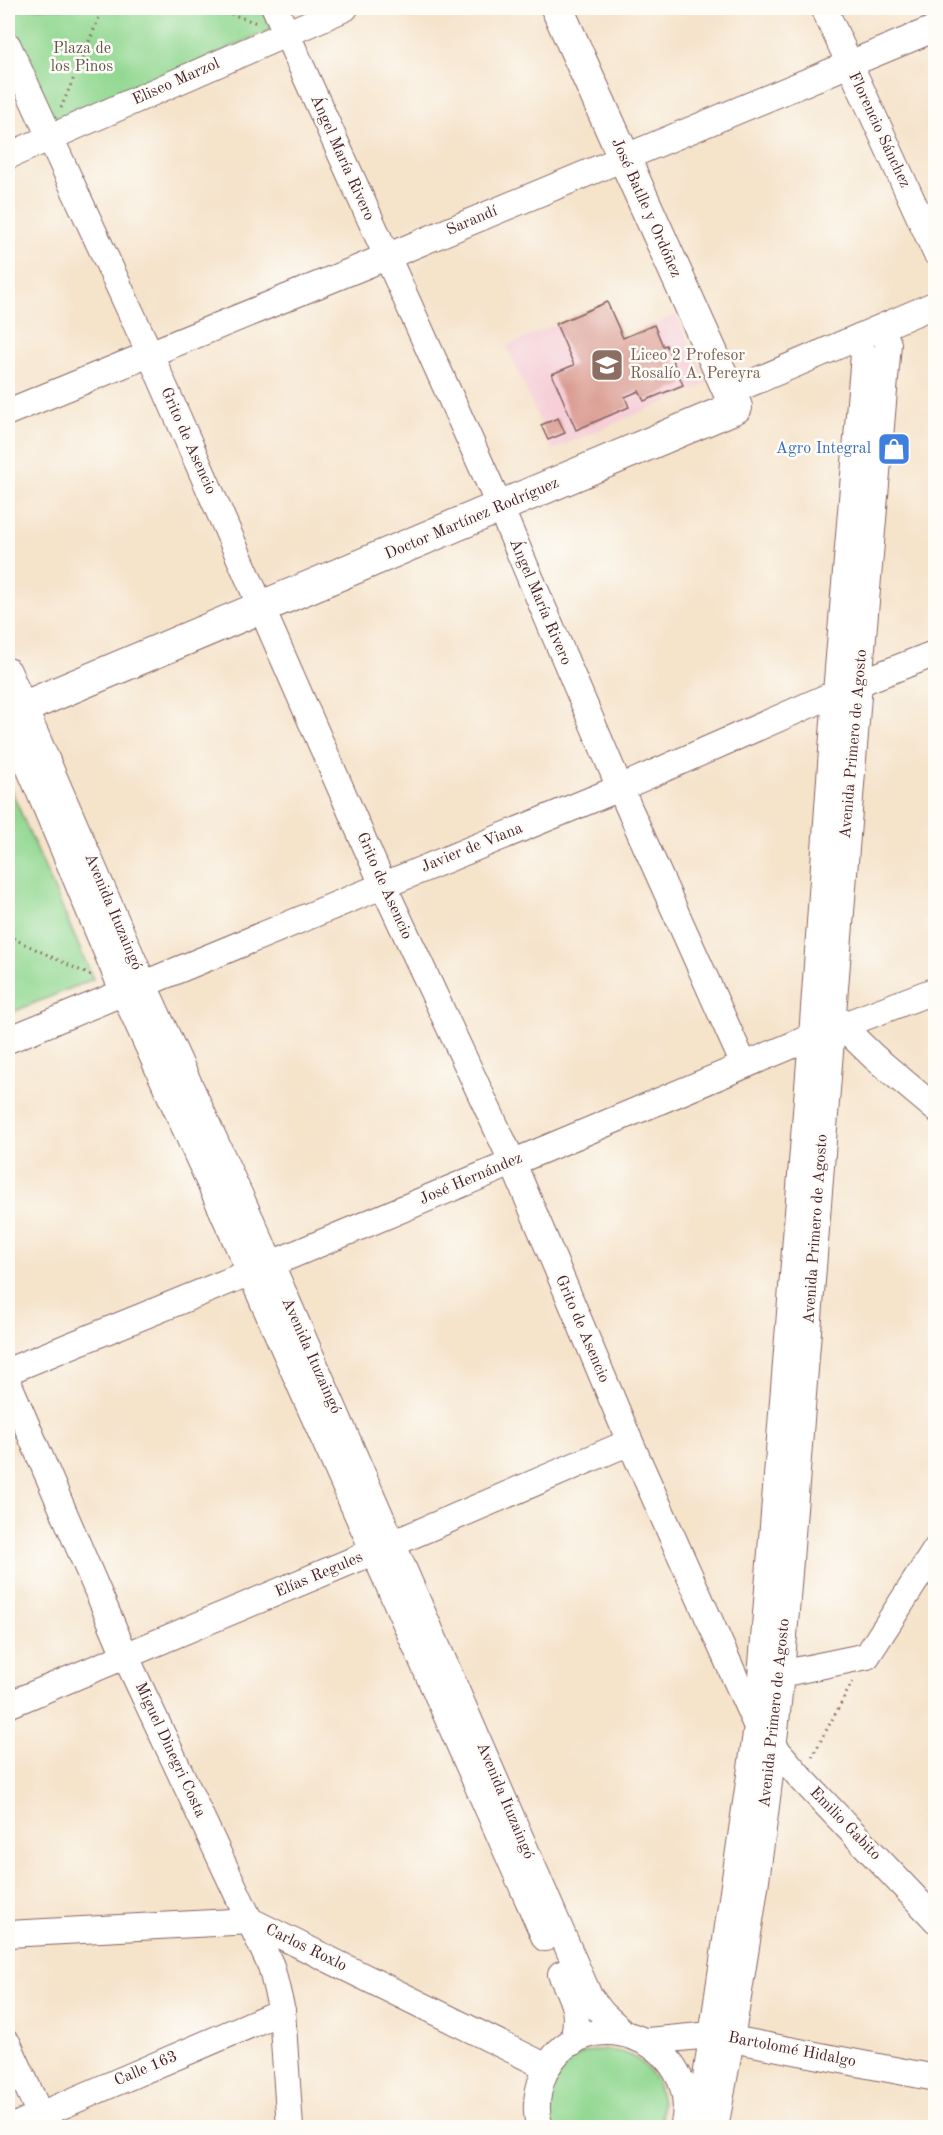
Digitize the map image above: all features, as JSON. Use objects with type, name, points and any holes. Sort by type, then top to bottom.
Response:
[{"type":"main road","name":"José Batlle y Ordóñez","points":[[556,8],[733,400]]},
{"type":"main road","name":"Doctor Martínez Rodríguez","points":[[12,699],[497,500],[733,400]]},
{"type":"street","name":"Ángel María Rivero","points":[[275,8],[497,500],[620,788],[744,1065]]},
{"type":"street","name":"Eliseo Marzol","points":[[8,156],[345,8]]},
{"type":"street","name":"Florencio Sánchez","points":[[824,8],[936,253]]},
{"type":"street","name":"Sarandí","points":[[8,412],[936,28]]},
{"type":"street","name":"Grito de Asencio","points":[[8,46],[150,354],[383,885],[512,1161],[630,1442],[759,1678]]},
{"type":"street","name":"Doctor Martínez Rodríguez","points":[[885,336],[936,304]]},
{"type":"street","name":"Doctor Martínez Rodríguez","points":[[733,400],[885,336],[936,322]]},
{"type":"street","name":"Avenida Primero de Agosto","points":[[847,688],[885,336]]},
{"type":"street","name":"Avenida Primero de Agosto","points":[[715,2127],[721,2036],[757,1727],[759,1678],[828,1031],[847,688],[860,346]]},
{"type":"street","name":"Javier de Viana","points":[[8,1040],[620,788],[847,688],[936,653]]},
{"type":"street","name":"Avenida Ituzaingó","points":[[12,699],[133,987],[383,1548],[574,2003],[578,2020],[573,2042]]},
{"type":"street","name":"José Hernández","points":[[8,1371],[744,1065],[936,990]]},
{"type":"street","points":[[828,1031],[874,1057],[936,1109]]},
{"type":"street","name":"Miguel Dinegri Costa","points":[[8,1382],[125,1655],[271,1966],[282,2011],[290,2127]]},
{"type":"street","name":"Elías Regules","points":[[8,1705],[630,1442]]},
{"type":"street","name":"Avenida Ituzaingó","points":[[383,1548],[589,1996],[602,2013],[668,2058],[681,2079],[690,2124]]},
{"type":"street","points":[[759,1678],[867,1656],[936,1549]]},
{"type":"street","name":"Avenida Primero de Agosto","points":[[690,2124],[721,2036],[774,1746],[759,1678]]},
{"type":"street","name":"Emilio Gabito","points":[[757,1727],[801,1778],[934,1916]]},
{"type":"street","name":"Carlos Roxlo","points":[[8,1934],[251,1921],[547,2067]]},
{"type":"street","name":"Calle 163","points":[[10,2127],[43,2121],[282,2011]]},
{"type":"street","name":"Bartolomé Hidalgo","points":[[573,2042],[590,2035],[607,2032],[636,2037],[721,2036],[936,2078]]},
{"type":"street","points":[[540,2127],[536,2105],[539,2085],[547,2067],[573,2042]]},
{"type":"street","points":[[8,2044],[43,2121]]},
{"type":"path","points":[[49,138],[103,8]]},
{"type":"path","points":[[214,8],[287,33]]},
{"type":"path","points":[[8,936],[133,987]]},
{"type":"path","points":[[801,1778],[867,1656]]},
{"type":"shaded area","name":"Liceo 2 Profesor Rosalío A. Pereyra","points":[[607,302],[623,338],[677,315],[707,384],[552,450],[507,346]]},
{"type":"green space","name":"Plaza de los Pinos","points":[[8,8],[262,8],[272,29],[54,126],[8,22]]},
{"type":"green space","points":[[8,783],[93,979],[8,1014]]},
{"type":"green space","points":[[605,2049],[622,2052],[635,2058],[651,2073],[662,2104],[659,2127],[548,2128],[547,2092],[569,2061],[586,2052]]},
{"type":"building","points":[[607,302],[623,338],[654,325],[663,346],[666,345],[683,385],[644,401],[639,391],[625,397],[629,407],[576,430],[552,374],[574,365],[556,324]]},
{"type":"building","points":[[558,418],[565,433],[548,440],[541,425]]},
{"type":"place","name":"Liceo 2 Profesor Rosalío A. Pereyra","points":[[607,365]]},
{"type":"place","name":"Agro Integral","points":[[894,449]]}]
